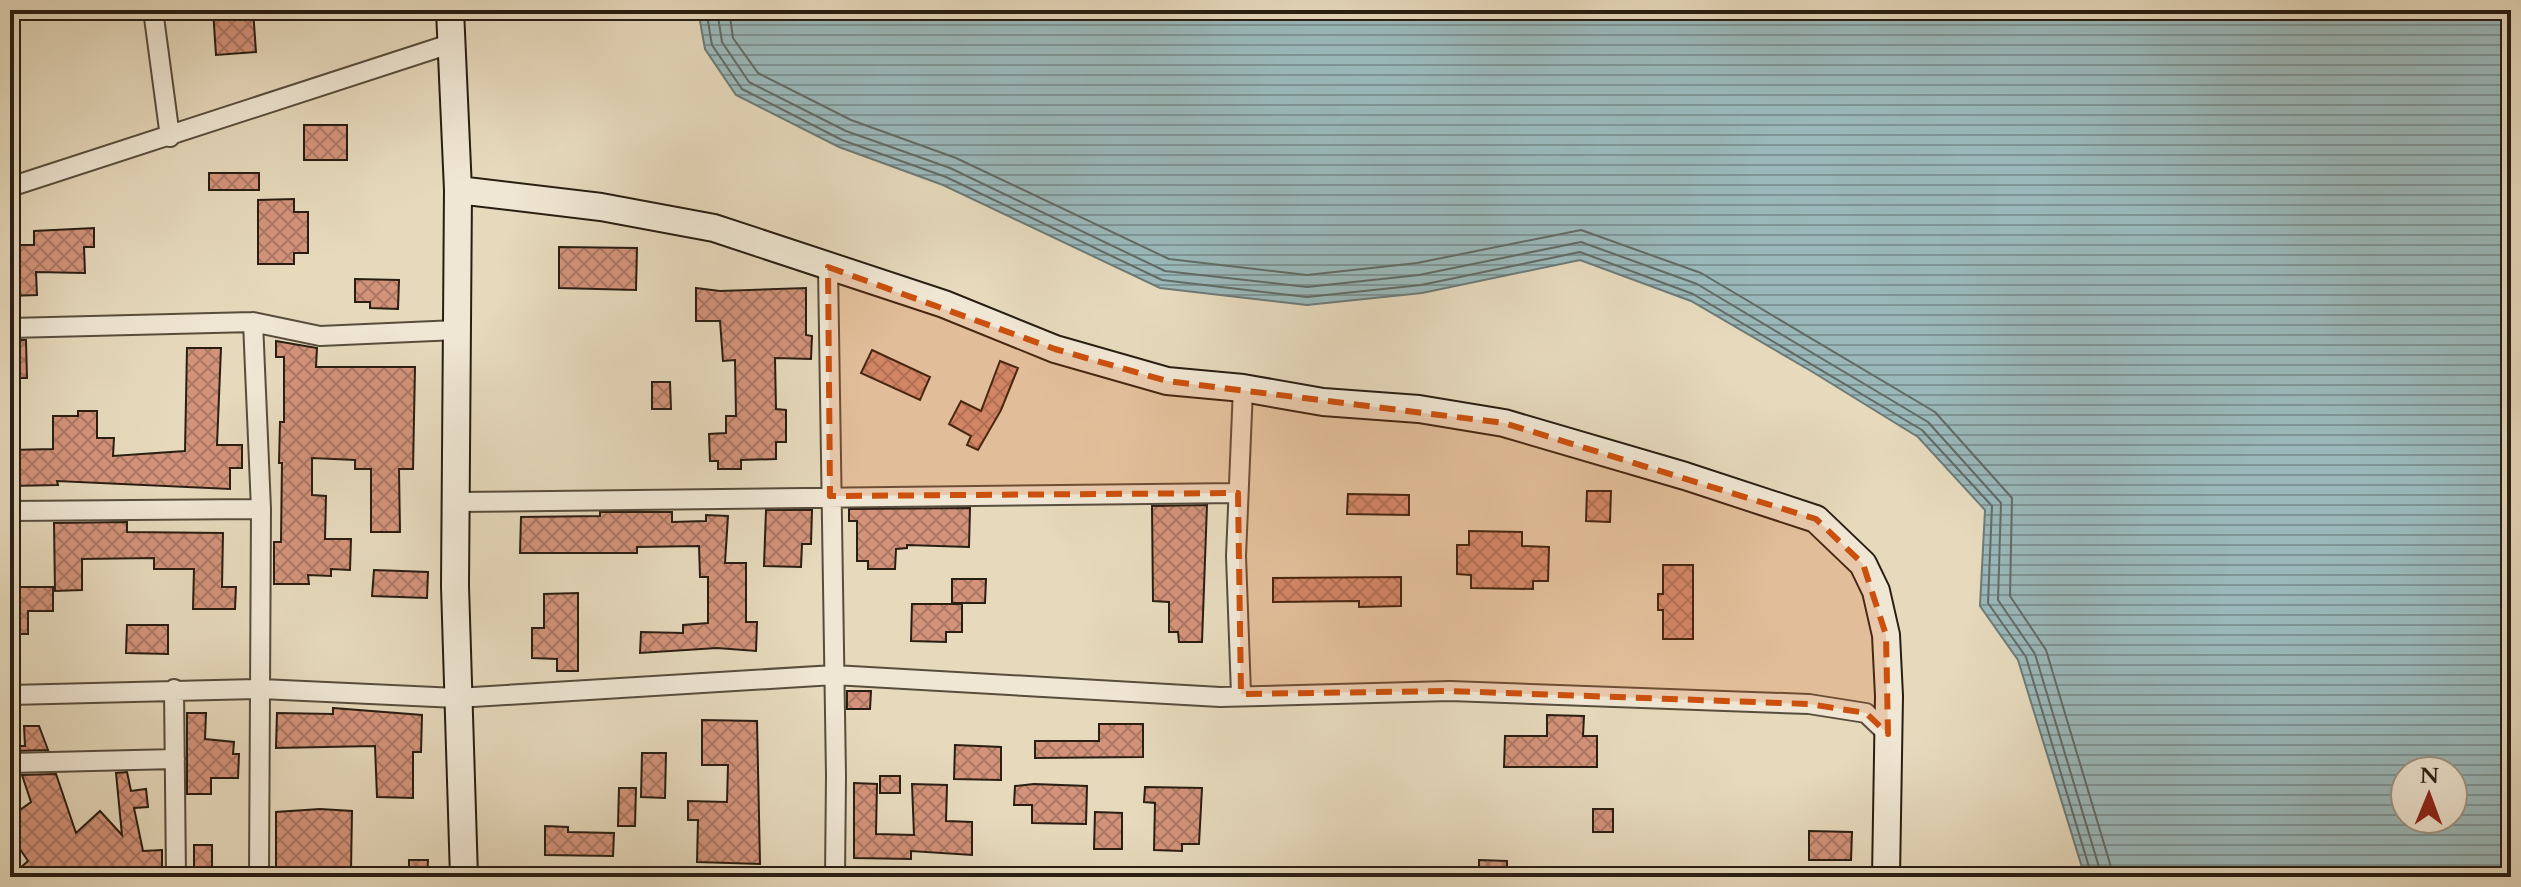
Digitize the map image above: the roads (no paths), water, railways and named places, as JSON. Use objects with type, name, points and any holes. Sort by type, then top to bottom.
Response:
[{"type":"street","points":[[153,10],[170,137]]},
{"type":"street","points":[[450,10],[458,190],[457,698],[464,877]]},
{"type":"street","points":[[10,187],[453,43]]},
{"type":"street","points":[[458,190],[601,207],[714,228],[944,304],[1055,349],[1167,381],[1243,388],[1323,402],[1419,409],[1504,423],[1685,476],[1816,519],[1863,564],[1876,591],[1886,635],[1886,877]]},
{"type":"street","points":[[828,267],[835,877]]},
{"type":"street","points":[[10,328],[253,322],[320,336],[457,330]]},
{"type":"street","points":[[253,322],[261,509],[259,877]]},
{"type":"street","points":[[1241,694],[1236,556],[1243,388]]},
{"type":"street","points":[[456,502],[1238,493]]},
{"type":"street","points":[[10,511],[261,509]]},
{"type":"street","points":[[10,695],[261,689],[457,698],[834,675],[1220,697],[1241,694],[1450,691],[1809,704],[1866,713],[1888,734]]},
{"type":"street","points":[[174,689],[176,877]]},
{"type":"street","points":[[10,763],[175,759]]},
{"type":"water","points":[[698,10],[2511,10],[2511,877],[2085,877],[2018,660],[1980,606],[1985,510],[1918,437],[1691,301],[1580,260],[1422,293],[1307,305],[1160,288],[943,185],[839,147],[736,95],[705,49]]}]
